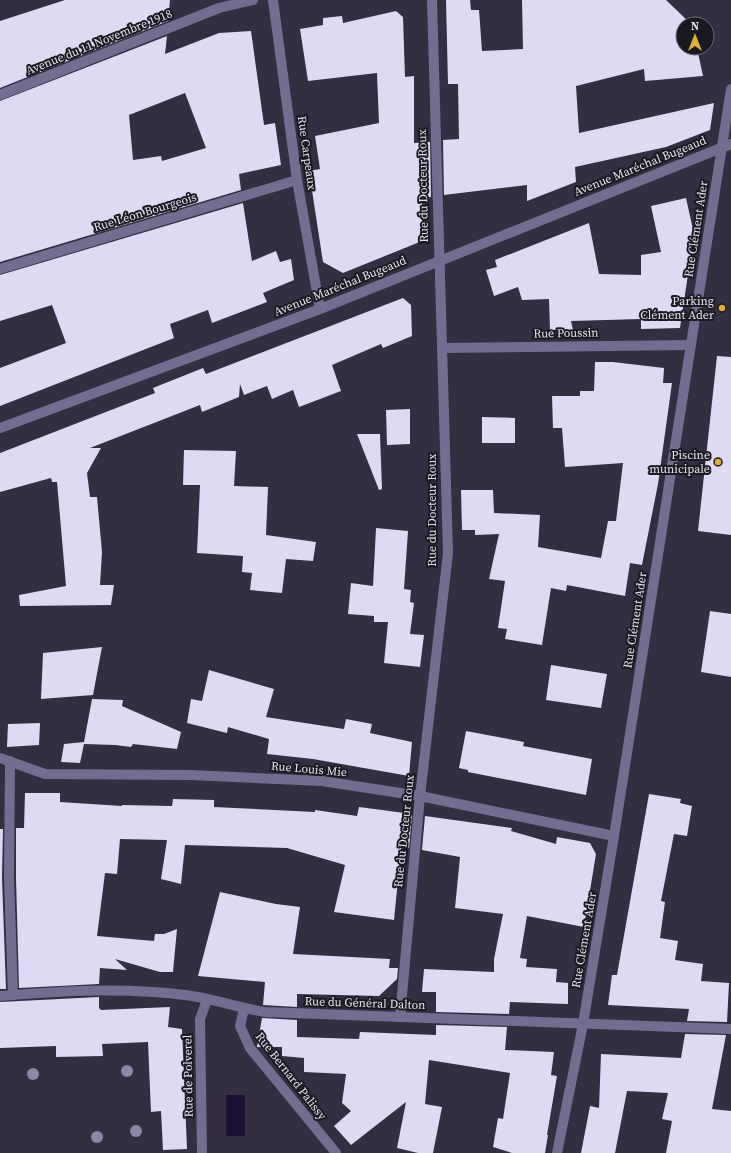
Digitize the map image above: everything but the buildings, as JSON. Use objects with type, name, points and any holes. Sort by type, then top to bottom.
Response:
[{"type":"street","name":"Avenue du 11 Novembre 1918","points":[[0,95],[216,4],[253,0]]},
{"type":"street","name":"Rue Carpeaux","points":[[273,0],[297,180],[320,310]]},
{"type":"street","name":"Rue du Docteur Roux","points":[[400,1017],[420,796],[448,553],[443,348],[438,260],[432,0]]},
{"type":"street","name":"Rue Clément Ader","points":[[557,1153],[583,1024],[614,836],[690,345],[727,145],[731,90]]},
{"type":"street","name":"Avenue Maréchal Bugeaud","points":[[0,428],[320,310],[438,260],[727,145]]},
{"type":"street","name":"Rue Léon Bourgeois","points":[[0,269],[297,180]]},
{"type":"street","name":"Rue Poussin","points":[[443,348],[690,345]]},
{"type":"street","name":"Rue Louis Mie","points":[[0,758],[45,774],[191,775],[322,781],[420,796],[614,836]]},
{"type":"street","points":[[10,761],[5,878],[13,995]]},
{"type":"street","name":"Rue du Général Dalton","points":[[0,996],[127,990],[186,995],[244,1009],[265,1012],[731,1029]]},
{"type":"street","name":"Rue de Polverel","points":[[202,1153],[200,1019],[207,1000]]},
{"type":"street","name":"Rue Bernard Palissy","points":[[244,1009],[240,1026],[250,1048],[336,1153]]},
{"type":"shaded area","points":[[226,1095],[245,1095],[245,1136],[226,1136]]},
{"type":"place","name":"Parking Clément Ader","points":[[722,308]]},
{"type":"place","name":"Piscine municipale","points":[[718,462]]}]
